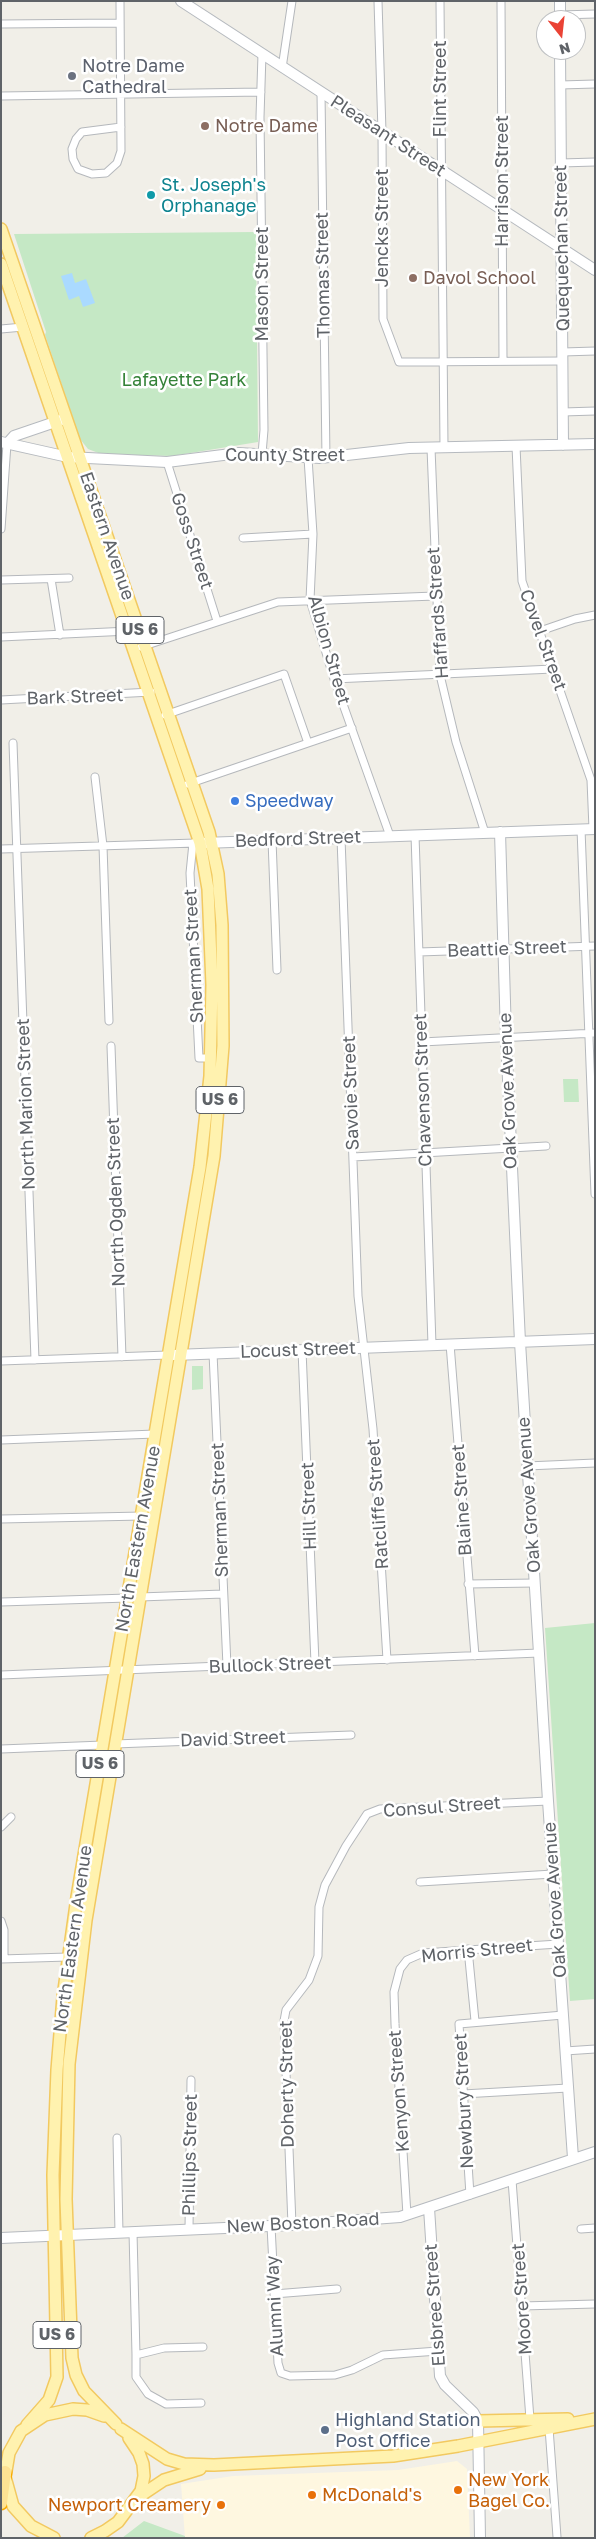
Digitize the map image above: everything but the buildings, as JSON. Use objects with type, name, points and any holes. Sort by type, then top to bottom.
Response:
[{"type":"highway","points":[[1,2503],[5,2472]]},
{"type":"main road","name":"Eastern Avenue","points":[[1,229],[61,420],[68,457],[181,786],[196,843]]},
{"type":"main road","name":"Eastern Avenue","points":[[1,265],[23,327],[61,420],[81,459],[212,842]]},
{"type":"main road","name":"North Eastern Avenue","points":[[67,2235],[66,2122],[75,2001],[83,1938],[212,1174],[222,1071],[224,1022],[219,882],[212,842]]},
{"type":"main road","name":"North Eastern Avenue","points":[[54,2235],[53,2175],[56,2093],[68,1957],[200,1167],[210,1058],[210,931],[208,889],[196,843]]},
{"type":"main road","name":"US 6","points":[[54,2235],[57,2377],[49,2400],[27,2425],[11,2448],[5,2472],[9,2496],[16,2510],[31,2526],[54,2538]]},
{"type":"main road","name":"US 6","points":[[67,2235],[74,2370],[87,2396],[118,2426],[167,2459],[184,2464],[214,2465],[378,2457],[432,2451],[592,2420]]},
{"type":"main road","points":[[27,2425],[52,2412],[73,2408],[94,2412],[118,2426],[136,2448],[143,2464],[143,2486],[136,2501]]},
{"type":"main road","points":[[478,2421],[530,2419],[592,2420]]},
{"type":"main road","name":"US 6","points":[[91,2538],[114,2526],[150,2488],[164,2480],[214,2465]]},
{"type":"street","points":[[120,1],[119,23],[121,127],[121,151],[112,170],[106,173],[92,174],[78,169],[73,159],[72,149],[76,139],[82,132],[121,127]]},
{"type":"street","name":"Pleasant Street","points":[[181,1],[595,270]]},
{"type":"street","points":[[282,68],[292,1]]},
{"type":"street","name":"Jencks Street","points":[[378,1],[382,132],[383,319],[399,362],[443,361]]},
{"type":"street","name":"Flint Street","points":[[440,1],[440,170],[444,447]]},
{"type":"street","name":"Harrison Street","points":[[501,1],[503,360]]},
{"type":"street","points":[[1,24],[119,23]]},
{"type":"street","name":"Mason Street","points":[[262,54],[264,430],[262,454]]},
{"type":"street","name":"Quequechan Street","points":[[560,60],[563,445]]},
{"type":"street","points":[[560,84],[595,84]]},
{"type":"street","points":[[1,96],[261,92]]},
{"type":"street","name":"Thomas Street","points":[[321,93],[326,458]]},
{"type":"street","points":[[561,163],[595,162]]},
{"type":"street","points":[[1,329],[23,327]]},
{"type":"street","points":[[443,361],[563,357],[595,351]]},
{"type":"street","points":[[563,412],[595,411]]},
{"type":"street","points":[[1,529],[4,443],[11,438],[61,420]]},
{"type":"street","name":"County Street","points":[[4,443],[81,459],[167,462],[232,453],[326,458],[395,449],[595,444]]},
{"type":"street","name":"Covel Street","points":[[516,446],[522,582],[593,780],[594,829]]},
{"type":"street","name":"Haffards Street","points":[[431,448],[435,596],[440,675],[456,742],[485,833]]},
{"type":"street","name":"Albion Street","points":[[308,458],[313,534],[310,600],[334,679],[390,836]]},
{"type":"street","name":"Goss Street","points":[[167,462],[217,621]]},
{"type":"street","points":[[243,538],[313,534]]},
{"type":"street","points":[[1,580],[69,578]]},
{"type":"street","points":[[51,579],[60,634]]},
{"type":"street","points":[[134,649],[272,603],[435,596]]},
{"type":"street","points":[[540,631],[575,619],[595,615]]},
{"type":"street","points":[[1,637],[127,631],[139,628]]},
{"type":"street","points":[[334,679],[553,669]]},
{"type":"street","points":[[157,718],[284,674],[308,742]]},
{"type":"street","name":"Bark Street","points":[[1,700],[148,693],[160,690]]},
{"type":"street","points":[[181,786],[352,728]]},
{"type":"street","name":"North Marion Street","points":[[13,743],[35,1360]]},
{"type":"street","points":[[95,777],[102,846],[109,1021]]},
{"type":"street","name":"Bedford Street","points":[[1,849],[594,829]]},
{"type":"street","points":[[581,830],[592,1033],[595,1194]]},
{"type":"street","name":"Oak Grove Avenue","points":[[500,832],[506,1036],[520,1342],[548,1801],[574,2158]]},
{"type":"street","name":"Chavenson Street","points":[[415,835],[432,1344]]},
{"type":"street","name":"Savoie Street","points":[[341,838],[358,1296],[365,1348]]},
{"type":"street","points":[[272,840],[277,970]]},
{"type":"street","name":"Sherman Street","points":[[196,843],[190,873],[199,1058],[210,1058]]},
{"type":"street","name":"Beattie Street","points":[[419,952],[595,946]]},
{"type":"street","points":[[422,1042],[506,1036],[592,1033]]},
{"type":"street","name":"North Ogden Street","points":[[111,1046],[122,1357]]},
{"type":"street","points":[[353,1157],[546,1146]]},
{"type":"street","name":"Locust Street","points":[[1,1361],[595,1339]]},
{"type":"street","name":"Blaine Street","points":[[450,1344],[475,1656]]},
{"type":"street","name":"Ratcliffe Street","points":[[365,1348],[379,1521],[387,1660]]},
{"type":"street","name":"Hill Street","points":[[302,1350],[315,1663]]},
{"type":"street","name":"Sherman Street","points":[[213,1353],[227,1666]]},
{"type":"street","points":[[1,1440],[155,1434]]},
{"type":"street","points":[[527,1466],[595,1463]]},
{"type":"street","points":[[1,1519],[142,1516]]},
{"type":"street","points":[[468,1584],[535,1583]]},
{"type":"street","points":[[140,1597],[223,1594]]},
{"type":"street","points":[[1,1602],[128,1598]]},
{"type":"street","name":"Bullock Street","points":[[1,1675],[539,1654]]},
{"type":"street","name":"David Street","points":[[116,1744],[351,1735]]},
{"type":"street","points":[[1,1749],[103,1745]]},
{"type":"street","name":"Consul Street","points":[[318,1953],[319,1907],[324,1885],[367,1814],[394,1807],[548,1801]]},
{"type":"street","points":[[1,1827],[11,1817]]},
{"type":"street","points":[[420,1882],[553,1874]]},
{"type":"street","points":[[1,1921],[2,1959],[68,1957]]},
{"type":"street","name":"Morris Street","points":[[400,1969],[407,1960],[423,1953],[558,1944]]},
{"type":"street","points":[[468,1949],[475,2021],[563,2015]]},
{"type":"street","name":"Doherty Street","points":[[292,2225],[284,2021],[286,2010],[309,1980],[318,1953]]},
{"type":"street","name":"Kenyon Street","points":[[400,1969],[396,1979],[394,2000],[407,2215]]},
{"type":"street","name":"Newbury Street","points":[[470,2195],[460,2024],[475,2021]]},
{"type":"street","points":[[565,2051],[595,2049]]},
{"type":"street","name":"Phillips Street","points":[[189,2230],[191,2080]]},
{"type":"street","points":[[463,2094],[568,2088]]},
{"type":"street","points":[[117,2138],[119,2233]]},
{"type":"street","name":"New Boston Road","points":[[1,2238],[292,2225],[407,2215],[595,2152]]},
{"type":"street","name":"Moore Street","points":[[512,2180],[530,2419]]},
{"type":"street","name":"Elsbree Street","points":[[428,2208],[438,2351],[443,2382],[473,2412],[478,2421]]},
{"type":"street","name":"Alumni Way","points":[[271,2226],[278,2368],[280,2373],[285,2376],[335,2375],[352,2370],[382,2355],[438,2351]]},
{"type":"street","points":[[581,2229],[595,2228]]},
{"type":"street","points":[[133,2232],[136,2377],[148,2394],[166,2404],[200,2403]]},
{"type":"street","points":[[274,2294],[337,2290]]},
{"type":"street","points":[[522,2306],[595,2304]]},
{"type":"street","points":[[136,2355],[164,2348],[203,2347]]},
{"type":"street","points":[[478,2421],[480,2538]]},
{"type":"street","points":[[549,2428],[557,2537]]},
{"type":"shaded area","points":[[457,2461],[467,2469],[470,2538],[185,2538],[181,2484],[233,2476],[398,2470]]},
{"type":"green space","name":"Lafayette Park","points":[[256,232],[258,442],[172,456],[101,454],[88,449],[80,439],[14,234]]},
{"type":"green space","points":[[563,1079],[578,1079],[579,1102],[564,1102]]},
{"type":"green space","points":[[192,1366],[203,1366],[203,1389],[192,1390]]},
{"type":"green space","points":[[595,1623],[595,1999],[570,2001],[545,1628]]},
{"type":"green space","points":[[144,2521],[185,2536],[185,2538],[122,2538]]},
{"type":"water","points":[[72,273],[75,283],[86,279],[95,303],[83,307],[79,296],[69,300],[61,276]]},
{"type":"place","name":"Notre Dame Cathedral","points":[[72,76]]},
{"type":"place","name":"Notre Dame","points":[[205,126]]},
{"type":"place","name":"St. Joseph's Orphanage","points":[[151,195]]},
{"type":"place","name":"Davol School","points":[[413,278]]},
{"type":"place","name":"Speedway","points":[[235,801]]},
{"type":"place","name":"Highland Station Post Office","points":[[325,2430]]},
{"type":"place","name":"New York Bagel Co.","points":[[458,2490]]},
{"type":"place","name":"McDonald's","points":[[312,2495]]},
{"type":"place","name":"Newport Creamery","points":[[221,2505]]}]
